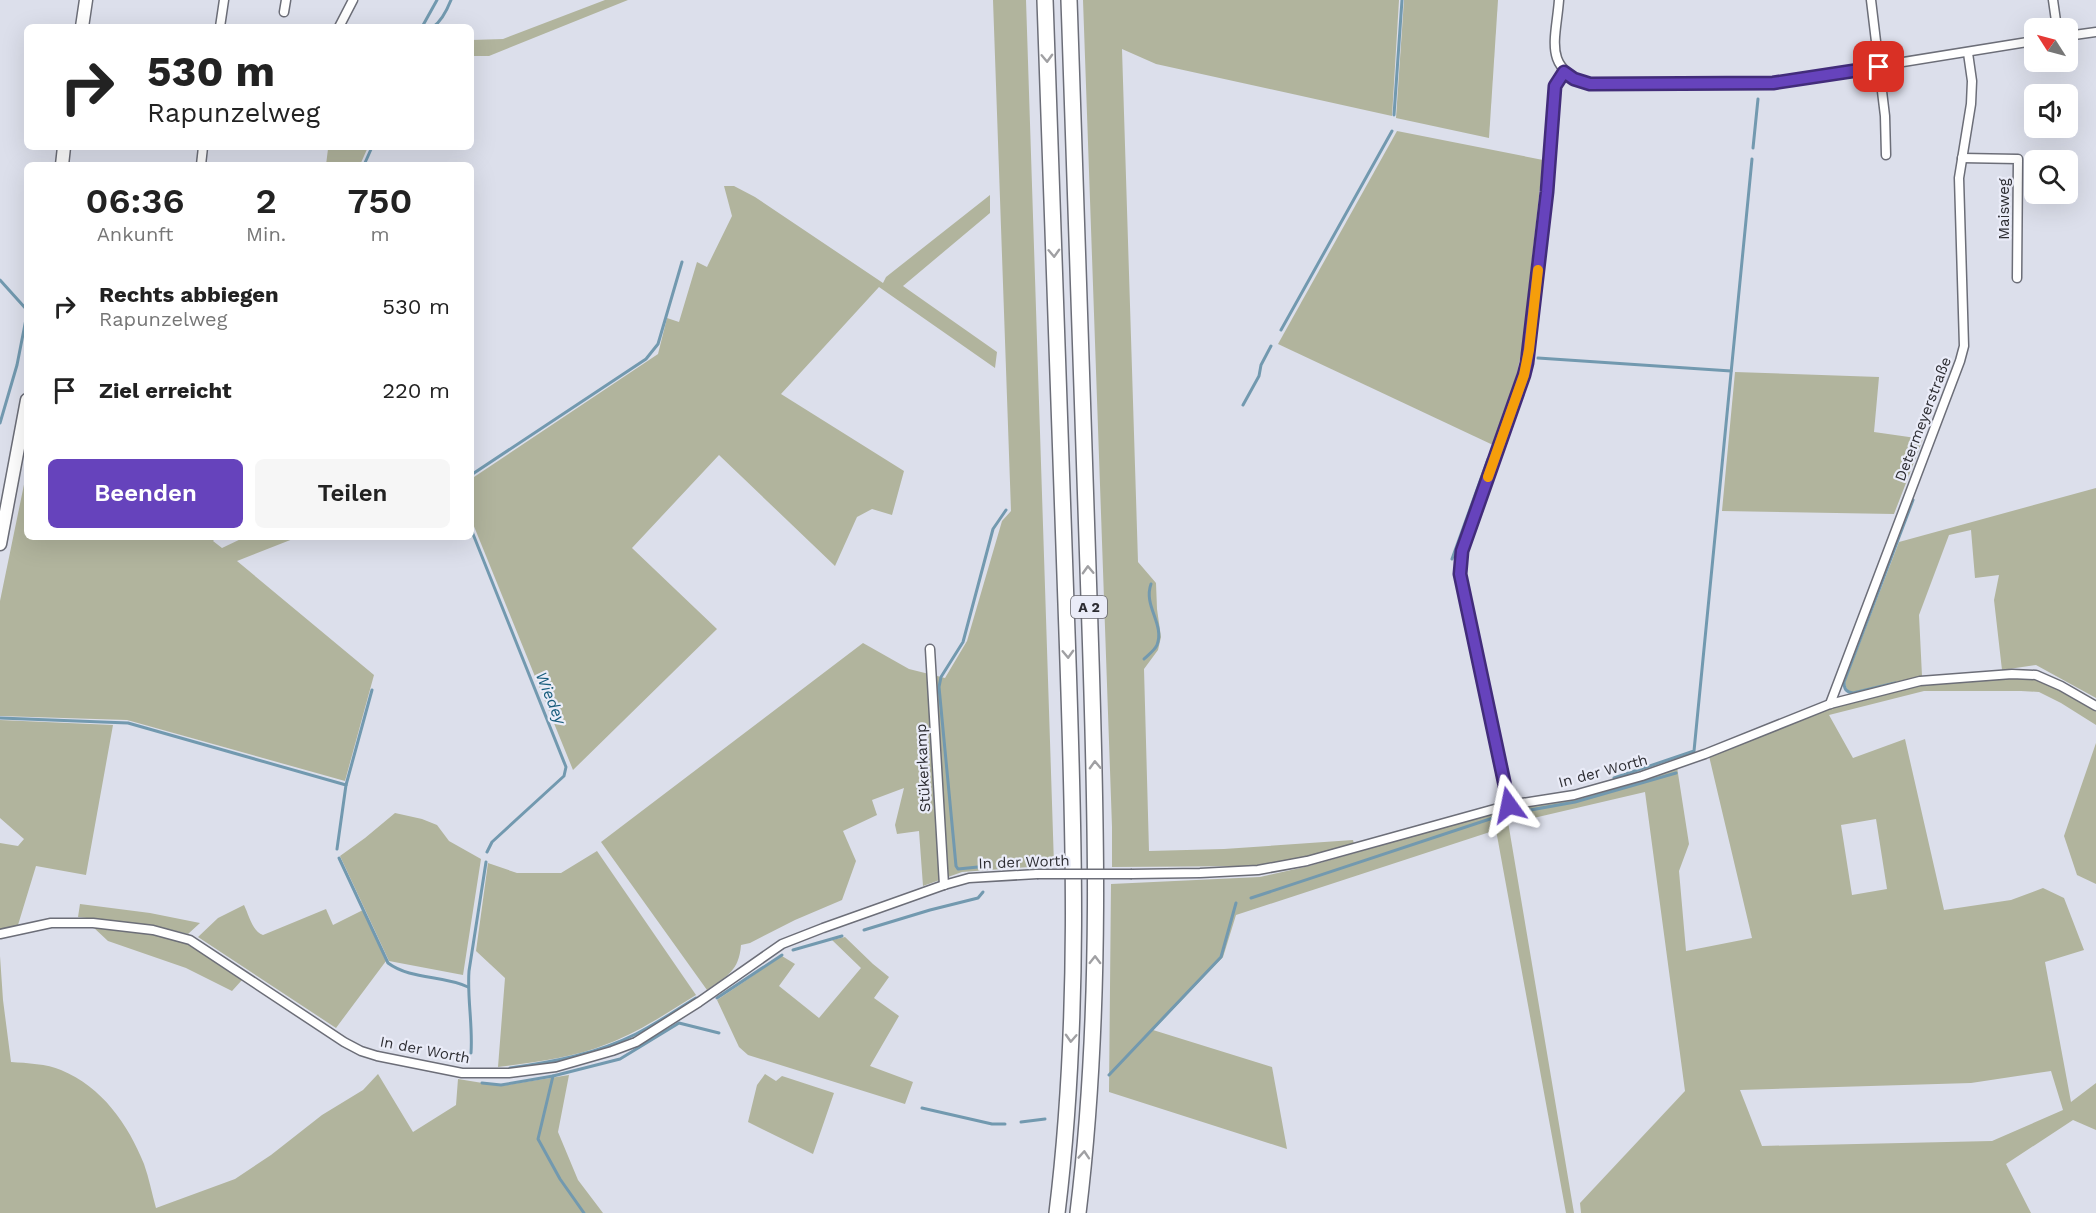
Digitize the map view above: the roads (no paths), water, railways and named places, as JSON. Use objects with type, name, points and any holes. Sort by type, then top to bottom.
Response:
[{"type":"highway","name":"A 2","points":[[1045,0],[1074,816],[1072,1010],[1062,1173],[1057,1213]]},
{"type":"highway","name":"A 2","points":[[1069,0],[1096,813],[1094,1011],[1083,1174],[1078,1213]]},
{"type":"street","points":[[82,24],[86,0]]},
{"type":"street","points":[[220,24],[224,0]]},
{"type":"street","points":[[284,12],[286,0]]},
{"type":"street","points":[[341,24],[353,0]]},
{"type":"street","points":[[1559,0],[1555,54],[1558,64],[1574,79],[1590,84],[1773,83],[2024,43]]},
{"type":"street","points":[[1871,0],[1885,116],[1886,155]]},
{"type":"street","points":[[2053,0],[2056,18]]},
{"type":"street","points":[[2078,34],[2096,32]]},
{"type":"street","name":"Determeyerstraße","points":[[1830,704],[1964,346],[1959,178],[1971,104],[1972,81],[1968,52]]},
{"type":"street","points":[[1509,805],[1460,574],[1462,551],[1524,375],[1546,203],[1555,86],[1564,72]]},
{"type":"street","name":"Maisweg","points":[[1962,158],[2018,159],[2017,278]]},
{"type":"street","points":[[0,544],[24,416]]},
{"type":"street","name":"Stükerkamp","points":[[930,649],[944,885]]},
{"type":"street","name":"In der Worth","points":[[0,934],[51,923],[93,923],[153,930],[190,940],[361,1051],[462,1073],[509,1073],[556,1067],[612,1052],[636,1042],[699,1002],[782,944],[944,885],[980,876],[1200,873],[1258,870],[1297,863],[1509,805],[1574,795],[1642,776],[1705,754],[1830,704],[1920,681],[2012,674],[2036,675],[2096,706]]},
{"type":"waterway","points":[[424,24],[437,0]]},
{"type":"waterway","name":"Wiedey","points":[[437,24],[451,0]]},
{"type":"waterway","points":[[1394,115],[1402,0]]},
{"type":"waterway","points":[[1753,148],[1758,99]]},
{"type":"waterway","points":[[1281,330],[1392,131]]},
{"type":"waterway","name":"Wiedey","points":[[365,162],[371,150]]},
{"type":"waterway","points":[[1614,778],[1694,751],[1752,159]]},
{"type":"waterway","points":[[474,473],[646,359],[658,344],[682,262]]},
{"type":"waterway","points":[[0,280],[24,307]]},
{"type":"waterway","points":[[0,423],[17,365],[24,329]]},
{"type":"waterway","points":[[1243,405],[1259,376],[1261,365],[1271,346]]},
{"type":"waterway","points":[[1538,358],[1731,371]]},
{"type":"waterway","points":[[1452,559],[1488,459]]},
{"type":"waterway","points":[[1895,683],[1853,693],[1844,687],[1913,500]]},
{"type":"waterway","points":[[978,867],[958,869],[956,866],[939,687],[941,677],[963,642],[993,529],[1006,510]]},
{"type":"waterway","name":"Wiedey","points":[[474,537],[566,767],[564,776],[492,842],[487,852]]},
{"type":"waterway","points":[[1144,659],[1156,647],[1159,637],[1150,600],[1151,584]]},
{"type":"waterway","points":[[1461,601],[1502,798]]},
{"type":"waterway","points":[[346,785],[372,690]]},
{"type":"waterway","points":[[0,718],[128,723],[346,785],[337,849]]},
{"type":"waterway","points":[[1519,812],[1575,802],[1676,773]]},
{"type":"waterway","points":[[1251,898],[1502,815]]},
{"type":"waterway","points":[[339,858],[388,963],[407,972],[468,987]]},
{"type":"waterway","name":"Wiedey","points":[[471,1053],[469,971],[486,862]]},
{"type":"waterway","points":[[864,930],[978,898],[983,892]]},
{"type":"waterway","points":[[1109,1075],[1221,957],[1236,903]]},
{"type":"waterway","points":[[793,950],[842,936]]},
{"type":"waterway","points":[[717,998],[782,955]]},
{"type":"waterway","points":[[510,1068],[558,1060],[621,1041],[644,1030],[696,998]]},
{"type":"waterway","points":[[482,1083],[501,1085],[553,1076],[620,1059],[679,1023],[719,1033]]},
{"type":"waterway","name":"Wiedey","points":[[553,1076],[538,1139],[560,1179],[584,1213]]},
{"type":"waterway","points":[[922,1108],[992,1124],[1005,1124]]},
{"type":"waterway","points":[[1021,1122],[1045,1119]]}]
